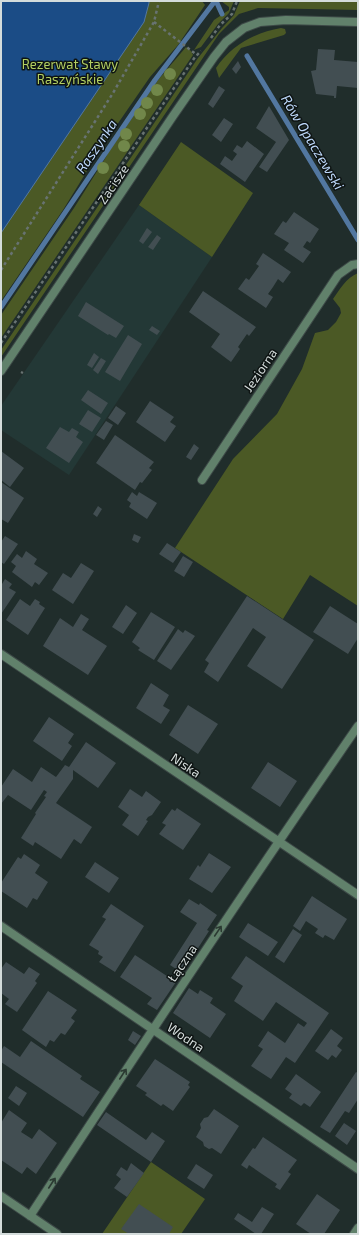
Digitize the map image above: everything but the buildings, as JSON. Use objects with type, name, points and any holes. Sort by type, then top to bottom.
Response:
[{"type":"street","name":"Zacisze","points":[[1,371],[214,56],[226,42],[237,32],[256,23],[286,20],[358,22]]},
{"type":"street","name":"Jeziorna","points":[[202,480],[338,275],[352,265],[358,264]]},
{"type":"street","name":"Niska","points":[[1,654],[358,894]]},
{"type":"street","name":"Łączna","points":[[30,1216],[278,841],[358,726]]},
{"type":"street","name":"Wodna","points":[[1,926],[358,1169]]},
{"type":"street","points":[[1,1196],[57,1234]]},
{"type":"street","points":[[354,1234],[358,1228]]},
{"type":"path","points":[[1,270],[113,93],[154,22],[159,1]]},
{"type":"path","points":[[154,22],[197,54]]},
{"type":"shaded area","points":[[139,205],[212,257],[69,475],[1,430],[1,406]]},
{"type":"green space","name":"Rezerwat Stawy Raszyńskie","points":[[1,1],[202,1],[205,5],[178,45],[150,77],[103,145],[63,210],[1,301]]},
{"type":"green space","points":[[221,1],[234,1],[229,13],[218,24],[201,47],[194,50],[214,20],[229,10],[229,7]]},
{"type":"green space","points":[[240,1],[358,1],[358,10],[258,8],[239,14],[219,34],[1,357],[1,350],[198,58],[234,15]]},
{"type":"green space","points":[[281,28],[285,29],[286,33],[284,35],[241,48],[219,78],[216,68],[236,47],[244,41],[262,33]]},
{"type":"green space","points":[[186,47],[193,55],[1,338],[1,315],[74,208],[108,153],[158,80]]},
{"type":"green space","points":[[181,142],[253,193],[212,257],[139,205]]},
{"type":"green space","points":[[358,273],[358,606],[310,575],[283,619],[175,548],[233,459],[277,414],[302,369],[315,333],[328,330],[336,322],[341,313],[340,308],[333,299],[347,281]]},
{"type":"green space","points":[[151,1162],[205,1199],[181,1234],[102,1234]]},
{"type":"water","points":[[1,1],[149,1],[149,3],[144,22],[1,233]]},
{"type":"waterway","name":"Raszynka","points":[[1,307],[155,80],[215,1]]},
{"type":"waterway","name":"Rów Opaczewski","points":[[216,1],[222,14]]},
{"type":"waterway","name":"Rów Opaczewski","points":[[247,56],[358,240]]}]
